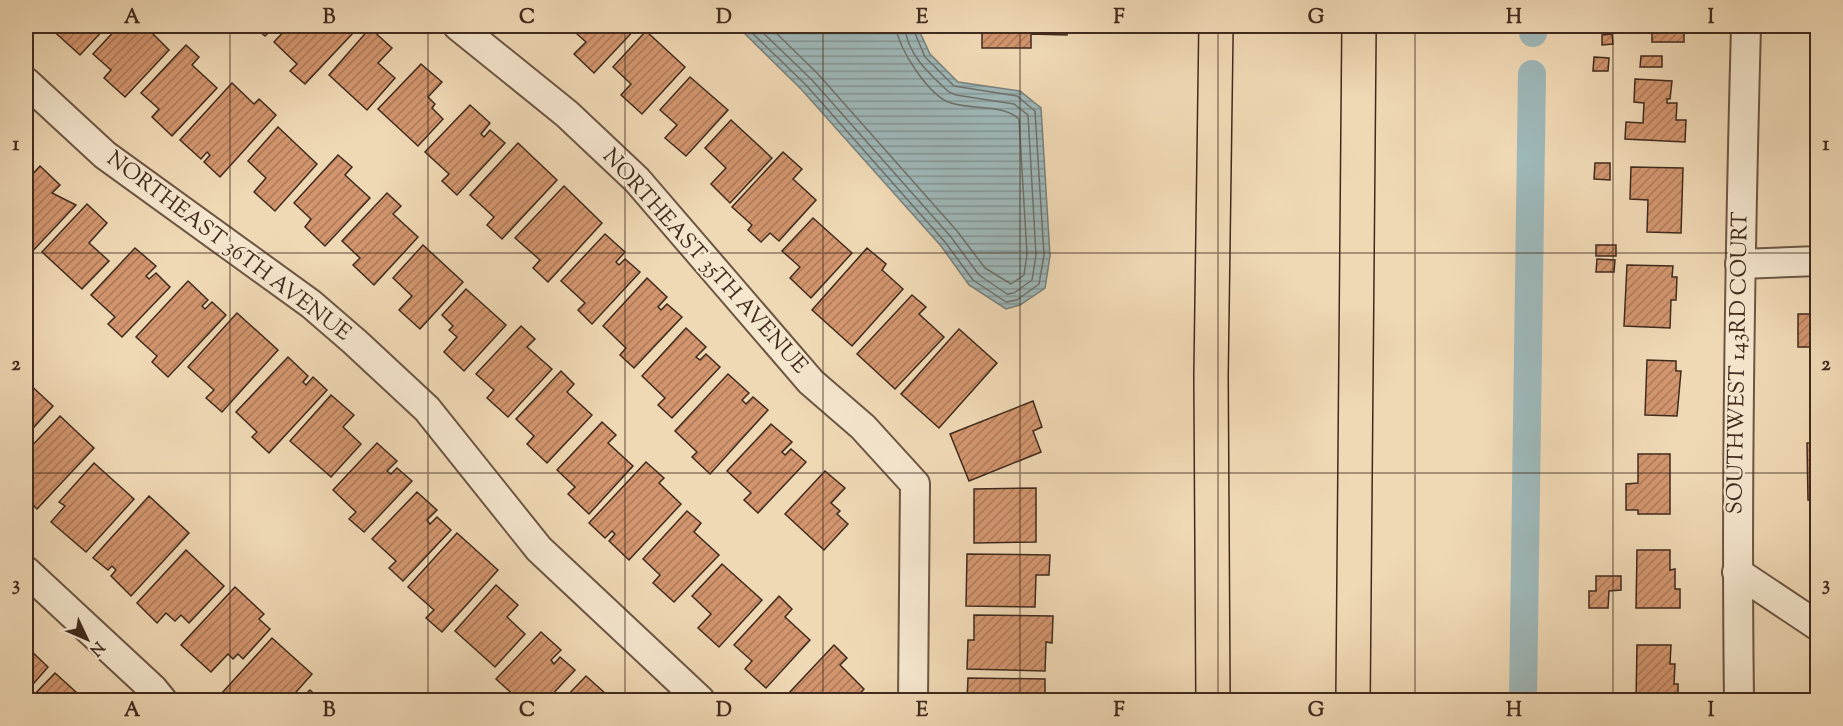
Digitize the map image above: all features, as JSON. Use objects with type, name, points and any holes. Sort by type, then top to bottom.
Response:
[{"type":"highway","points":[[1213,700],[1211,376],[1216,26]]},
{"type":"highway","points":[[1353,700],[1359,26]]},
{"type":"street","name":"NORTHEAST 35TH AVENUE","points":[[458,26],[567,114],[637,180],[811,382],[863,427],[915,484],[914,700]]},
{"type":"street","name":"SOUTHWEST 143RD COURT","points":[[1739,700],[1737,572],[1740,264],[1746,26]]},
{"type":"street","name":"NORTHEAST 36TH AVENUE","points":[[26,82],[105,155],[311,304],[363,350],[427,409],[539,549],[700,700]]},
{"type":"street","points":[[1740,264],[1818,261]]},
{"type":"street","points":[[26,571],[162,700]]},
{"type":"street","points":[[1737,572],[1818,626]]},
{"type":"water","points":[[737,26],[917,26],[930,54],[958,82],[1020,91],[1041,108],[1050,256],[1045,288],[1020,305],[1006,309],[969,285],[941,246],[801,89]]},
{"type":"building","points":[[48,26],[107,26],[80,55]]},
{"type":"building","points":[[119,26],[145,26],[169,50],[125,97],[104,78],[111,70],[93,54]]},
{"type":"building","points":[[253,26],[275,26],[265,36]]},
{"type":"building","points":[[289,26],[345,26],[353,33],[305,84],[290,71],[297,64],[274,42]]},
{"type":"building","points":[[568,26],[638,26],[594,73],[574,54],[586,42]]},
{"type":"building","points":[[982,26],[1067,26],[1067,35],[1031,34],[1031,48],[982,48]]},
{"type":"building","points":[[1652,26],[1684,26],[1684,42],[1652,42]]},
{"type":"building","points":[[370,28],[392,48],[378,63],[395,78],[367,110],[329,75]]},
{"type":"building","points":[[646,31],[685,67],[642,114],[621,95],[631,84],[613,67]]},
{"type":"building","points":[[1612,34],[1613,44],[1602,45],[1602,35]]},
{"type":"building","points":[[186,45],[199,57],[192,65],[217,88],[172,136],[152,117],[159,109],[141,93]]},
{"type":"building","points":[[1641,56],[1662,56],[1662,67],[1640,67]]},
{"type":"building","points":[[1594,57],[1609,58],[1608,71],[1593,71]]},
{"type":"building","points":[[421,64],[442,82],[428,97],[435,104],[432,108],[443,119],[418,146],[378,109]]},
{"type":"building","points":[[690,77],[728,110],[686,156],[665,138],[677,125],[660,110]]},
{"type":"building","points":[[1635,79],[1672,81],[1670,99],[1667,99],[1667,103],[1677,103],[1676,120],[1686,120],[1685,142],[1625,139],[1626,122],[1643,123],[1644,103],[1634,102]]},
{"type":"building","points":[[232,83],[254,104],[259,99],[276,115],[220,177],[204,162],[210,155],[207,152],[201,159],[180,140]]},
{"type":"building","points":[[470,105],[490,123],[481,134],[484,137],[490,130],[505,143],[457,195],[442,181],[449,174],[425,152]]},
{"type":"building","points":[[731,120],[772,158],[730,203],[711,184],[726,168],[705,148]]},
{"type":"building","points":[[278,127],[317,164],[275,211],[254,192],[266,178],[248,161]]},
{"type":"building","points":[[518,143],[557,180],[502,239],[487,225],[494,217],[470,195]]},
{"type":"building","points":[[783,152],[802,169],[793,179],[816,200],[779,241],[770,233],[761,242],[748,230],[752,225],[732,207]]},
{"type":"building","points":[[338,155],[352,167],[345,175],[370,198],[325,246],[305,227],[311,219],[294,203]]},
{"type":"building","points":[[1595,163],[1610,163],[1610,180],[1594,179]]},
{"type":"building","points":[[40,166],[60,185],[52,193],[76,205],[26,258],[26,181]]},
{"type":"building","points":[[1631,167],[1683,168],[1681,233],[1647,232],[1648,200],[1630,199]]},
{"type":"building","points":[[564,186],[602,223],[548,282],[533,268],[540,260],[515,238]]},
{"type":"building","points":[[387,193],[401,206],[393,214],[418,237],[374,285],[353,265],[360,258],[342,241]]},
{"type":"building","points":[[87,204],[107,223],[89,243],[109,261],[82,289],[42,252]]},
{"type":"building","points":[[813,218],[852,253],[811,298],[790,278],[800,267],[782,251]]},
{"type":"building","points":[[605,234],[625,252],[616,262],[619,265],[625,259],[640,272],[592,324],[578,310],[585,303],[561,281]]},
{"type":"building","points":[[423,245],[463,282],[420,329],[399,310],[412,296],[393,278]]},
{"type":"building","points":[[1596,245],[1616,245],[1616,256],[1596,256]]},
{"type":"building","points":[[135,248],[156,266],[146,276],[149,279],[156,273],[170,287],[122,337],[108,324],[115,317],[91,295]]},
{"type":"building","points":[[867,248],[886,264],[882,270],[903,289],[852,346],[812,310]]},
{"type":"building","points":[[1597,259],[1615,260],[1614,272],[1596,272]]},
{"type":"building","points":[[1627,265],[1673,266],[1672,277],[1677,277],[1676,300],[1671,300],[1670,328],[1624,326]]},
{"type":"building","points":[[647,278],[667,297],[658,307],[661,310],[667,304],[682,317],[634,368],[620,355],[626,348],[603,326]]},
{"type":"building","points":[[188,281],[208,300],[202,306],[205,309],[212,302],[226,315],[168,377],[152,362],[157,356],[136,337]]},
{"type":"building","points":[[466,289],[506,325],[464,371],[444,352],[457,337],[449,330],[453,326],[442,315]]},
{"type":"building","points":[[912,295],[926,307],[919,314],[944,337],[895,389],[857,354]]},
{"type":"building","points":[[237,313],[278,350],[222,412],[206,398],[214,390],[188,367]]},
{"type":"building","points":[[1798,314],[1818,314],[1818,347],[1798,347]]},
{"type":"building","points":[[521,326],[535,339],[527,347],[552,369],[508,417],[487,398],[494,390],[476,374]]},
{"type":"building","points":[[686,328],[706,347],[696,357],[700,360],[706,354],[720,367],[672,418],[658,405],[665,398],[642,376]]},
{"type":"building","points":[[959,329],[997,363],[939,428],[901,394]]},
{"type":"building","points":[[288,357],[308,376],[303,382],[306,385],[313,377],[327,390],[269,453],[252,437],[257,432],[236,412]]},
{"type":"building","points":[[1647,360],[1676,361],[1676,371],[1681,371],[1677,416],[1645,415]]},
{"type":"building","points":[[561,371],[574,384],[567,392],[592,415],[547,463],[527,444],[534,436],[516,419]]},
{"type":"building","points":[[728,374],[749,393],[742,400],[746,404],[753,397],[768,410],[710,474],[692,457],[697,452],[675,431]]},
{"type":"building","points":[[26,381],[53,406],[26,436]]},
{"type":"building","points":[[331,395],[354,415],[343,427],[361,444],[331,477],[290,441]]},
{"type":"building","points":[[1033,401],[1042,427],[1033,431],[1041,452],[969,481],[950,434]]},
{"type":"building","points":[[60,416],[94,448],[37,509],[26,498],[26,478],[31,472],[26,467],[26,452]]},
{"type":"building","points":[[602,422],[616,435],[608,443],[633,466],[589,514],[568,494],[575,487],[557,470]]},
{"type":"building","points":[[771,424],[792,442],[782,452],[785,455],[791,449],[806,462],[758,513],[744,500],[751,493],[727,471]]},
{"type":"building","points":[[377,443],[397,461],[387,471],[391,474],[397,468],[412,481],[364,532],[349,519],[356,512],[333,490]]},
{"type":"building","points":[[1807,443],[1818,443],[1818,500],[1808,500]]},
{"type":"building","points":[[1638,454],[1670,454],[1670,514],[1638,514],[1638,510],[1626,510],[1626,484],[1638,483]]},
{"type":"building","points":[[646,462],[664,478],[659,483],[681,504],[629,560],[609,541],[615,534],[612,531],[605,538],[589,523]]},
{"type":"building","points":[[94,463],[134,499],[86,552],[51,522],[65,506],[59,502]]},
{"type":"building","points":[[825,471],[845,488],[831,503],[840,511],[837,514],[848,524],[824,550],[785,514]]},
{"type":"building","points":[[1036,488],[1036,542],[974,543],[974,489]]},
{"type":"building","points":[[417,492],[437,510],[427,520],[430,524],[437,517],[451,530],[403,581],[389,568],[396,561],[372,539]]},
{"type":"building","points":[[149,496],[189,533],[131,596],[111,576],[116,570],[112,566],[108,570],[93,558]]},
{"type":"building","points":[[687,511],[701,523],[694,532],[719,555],[674,602],[653,583],[660,575],[643,559]]},
{"type":"building","points":[[457,533],[498,570],[442,632],[426,618],[434,610],[408,587]]},
{"type":"building","points":[[186,550],[224,586],[189,623],[181,615],[175,621],[166,613],[157,623],[137,603]]},
{"type":"building","points":[[1637,550],[1670,550],[1670,570],[1675,569],[1675,589],[1680,589],[1680,608],[1636,608]]},
{"type":"building","points":[[967,554],[1050,555],[1049,575],[1036,575],[1035,607],[966,606]]},
{"type":"building","points":[[722,564],[762,600],[719,647],[698,628],[711,614],[692,596]]},
{"type":"building","points":[[1596,576],[1621,576],[1621,590],[1609,591],[1608,608],[1589,608],[1589,591],[1596,591]]},
{"type":"building","points":[[496,585],[518,605],[507,617],[525,634],[495,667],[455,631]]},
{"type":"building","points":[[235,587],[264,614],[259,619],[270,629],[243,659],[238,654],[233,659],[228,654],[211,672],[181,645]]},
{"type":"building","points":[[779,596],[792,609],[785,617],[810,640],[766,688],[745,669],[752,661],[734,645]]},
{"type":"building","points":[[974,615],[1053,616],[1052,643],[1046,642],[1045,671],[967,669],[968,640],[974,640]]},
{"type":"building","points":[[541,632],[561,650],[551,660],[554,664],[560,657],[575,670],[547,700],[519,700],[496,679]]},
{"type":"building","points":[[272,638],[312,674],[289,700],[231,700],[222,693]]},
{"type":"building","points":[[834,645],[847,658],[840,665],[864,689],[854,700],[797,700],[789,693]]},
{"type":"building","points":[[1637,645],[1671,645],[1670,664],[1675,664],[1674,684],[1678,684],[1678,700],[1636,700]]},
{"type":"building","points":[[27,647],[48,667],[26,692],[26,649]]},
{"type":"building","points":[[55,673],[76,692],[68,700],[29,700]]},
{"type":"building","points":[[586,676],[606,694],[600,700],[563,700]]},
{"type":"building","points":[[968,678],[1045,679],[1045,699],[967,700]]},
{"type":"building","points":[[310,690],[321,700],[299,700]]},
{"type":"waterway","points":[[1533,26],[1533,33]]},
{"type":"waterway","points":[[1523,700],[1532,74]]}]
